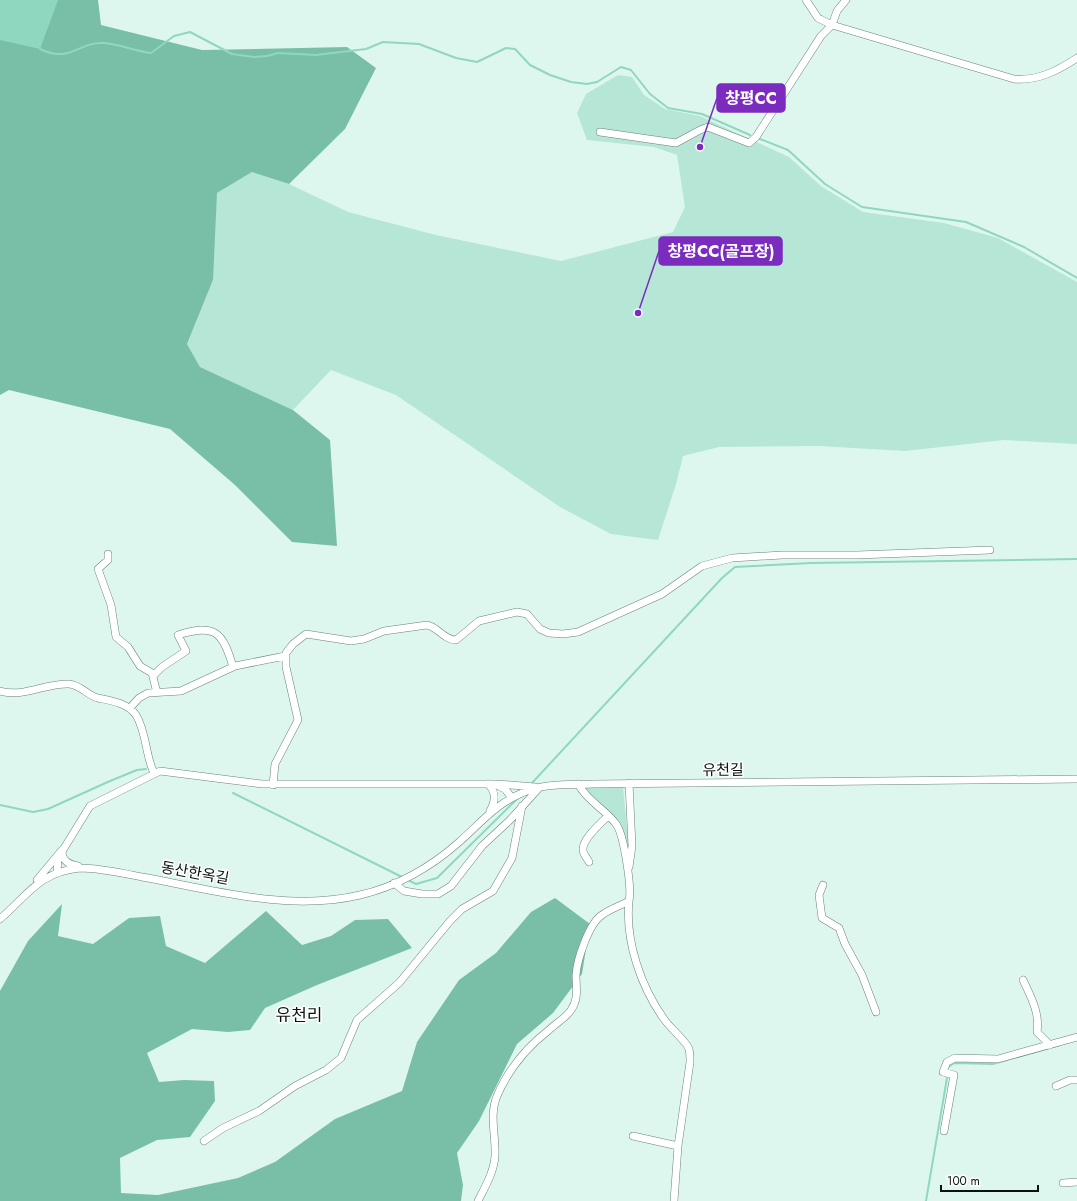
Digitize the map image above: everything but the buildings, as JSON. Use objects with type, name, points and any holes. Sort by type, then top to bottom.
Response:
[{"type":"street","points":[[806,0],[818,18],[832,25],[1014,79],[1035,78],[1050,74],[1077,58]]},
{"type":"street","points":[[600,132],[676,143],[708,127],[749,143],[756,137],[821,36],[832,25],[837,11],[846,0]]},
{"type":"street","points":[[273,785],[275,764],[298,720],[286,667],[285,656],[288,649],[306,634],[352,641],[384,631],[427,625],[432,626],[448,639],[456,640],[479,621],[517,612],[527,614],[544,631],[554,634],[571,634],[587,629],[620,612],[657,596],[702,566],[732,558],[782,555],[857,555],[990,550]]},
{"type":"street","points":[[108,554],[108,560],[98,569],[111,605],[116,637],[128,647],[140,666],[154,675],[157,693]]},
{"type":"street","points":[[154,675],[162,667],[186,651],[178,635],[199,630],[208,630],[221,637],[227,646],[233,667]]},
{"type":"street","points":[[130,708],[142,696],[184,690],[210,676],[233,667],[285,656]]},
{"type":"street","points":[[0,691],[19,693],[56,684],[72,684],[95,698],[124,705],[130,708],[136,715],[141,727],[147,757],[154,773]]},
{"type":"street","points":[[34,886],[62,850],[90,806],[160,770],[273,785],[491,784],[540,788]]},
{"type":"street","name":"유천길","points":[[397,882],[444,855],[489,813],[512,798],[529,790],[540,788],[578,784],[629,783],[1077,779]]},
{"type":"street","points":[[627,873],[632,846],[629,783]]},
{"type":"street","points":[[491,784],[505,789],[512,798]]},
{"type":"street","points":[[489,813],[495,796],[491,784]]},
{"type":"street","points":[[578,784],[585,796],[617,825],[620,832],[630,893],[628,913],[636,962],[653,1003],[664,1020],[689,1048],[690,1062],[678,1146],[674,1201]]},
{"type":"street","points":[[397,882],[404,891],[422,894],[438,894],[451,886],[482,846],[510,820],[540,788]]},
{"type":"street","points":[[204,1141],[223,1128],[259,1111],[295,1086],[326,1070],[341,1058],[357,1020],[399,983],[458,913],[493,891],[512,858],[522,806]]},
{"type":"street","points":[[589,862],[584,854],[583,847],[591,834],[608,816]]},
{"type":"street","points":[[62,850],[63,858],[66,862],[88,868]]},
{"type":"street","points":[[57,872],[58,858],[62,850]]},
{"type":"street","name":"동산한옥길","points":[[0,919],[43,879],[57,872],[71,869],[88,868],[248,896],[304,902],[341,899],[367,893],[397,882]]},
{"type":"street","points":[[823,885],[819,895],[822,918],[839,928],[845,944],[862,975],[876,1012]]},
{"type":"street","points":[[478,1201],[489,1177],[495,1157],[493,1116],[494,1103],[499,1091],[522,1055],[566,1016],[575,1004],[577,992],[576,973],[580,956],[588,936],[597,920],[601,915],[629,901]]},
{"type":"street","points":[[1023,980],[1035,1007],[1039,1024],[1037,1032],[1050,1045]]},
{"type":"street","points":[[944,1131],[954,1074],[943,1072],[947,1062],[956,1058],[998,1059],[1077,1037]]},
{"type":"street","points":[[1056,1086],[1070,1080],[1077,1080]]},
{"type":"street","points":[[633,1136],[678,1146]]},
{"type":"street","points":[[1062,1183],[1077,1182]]},
{"type":"shaded area","points":[[0,0],[98,0],[101,25],[202,50],[347,47],[376,68],[345,129],[289,184],[252,172],[217,193],[213,280],[187,344],[200,367],[293,410],[330,440],[337,546],[292,542],[235,485],[170,429],[9,390],[0,395]]},
{"type":"shaded area","points":[[0,0],[58,0],[40,49],[0,40]]},
{"type":"shaded area","points":[[618,75],[632,77],[644,95],[665,109],[700,116],[789,157],[821,186],[863,212],[944,223],[998,238],[1077,282],[1077,444],[1004,440],[905,451],[819,446],[719,447],[683,456],[676,484],[658,540],[611,534],[560,507],[396,395],[331,370],[293,410],[200,367],[187,344],[213,280],[213,225],[217,193],[252,172],[289,184],[348,212],[436,235],[561,261],[673,232],[685,207],[677,155],[654,147],[587,140],[577,113],[586,94]]},
{"type":"shaded area","points":[[583,787],[623,787],[629,849],[627,850],[621,827]]},
{"type":"shaded area","points":[[555,898],[590,924],[582,974],[553,1013],[517,1044],[479,1121],[457,1153],[463,1185],[461,1201],[0,1201],[0,991],[28,941],[62,904],[58,936],[93,944],[129,918],[160,916],[166,946],[205,963],[266,911],[302,945],[331,936],[355,920],[388,919],[412,948],[317,985],[265,1008],[250,1030],[228,1032],[192,1029],[147,1053],[159,1082],[184,1080],[214,1081],[215,1101],[190,1137],[157,1140],[120,1158],[121,1193],[158,1195],[238,1178],[275,1162],[335,1119],[402,1091],[417,1042],[459,980],[496,953],[531,912]]},
{"type":"waterway","points":[[40,49],[59,54],[74,51],[96,43],[105,43],[151,53],[174,36],[190,32],[232,54],[254,57],[278,53],[316,55],[366,49],[383,42],[419,44],[456,58],[477,62],[506,48],[515,49],[530,65],[550,75],[571,82],[587,84],[597,82],[621,67],[631,70],[650,94],[668,108],[702,114],[750,135]]},
{"type":"waterway","points":[[760,139],[788,150],[825,184],[862,207],[966,222],[1024,247],[1077,278]]},
{"type":"waterway","points":[[532,783],[722,578],[735,567],[811,563],[1077,559]]},
{"type":"waterway","points":[[0,805],[33,812],[48,809],[110,781],[137,770],[146,769]]},
{"type":"waterway","points":[[233,793],[404,878]]},
{"type":"waterway","points":[[408,880],[416,884],[437,878],[517,799]]},
{"type":"waterway","points":[[947,1068],[954,1063],[993,1064],[1060,1045]]},
{"type":"waterway","points":[[926,1201],[947,1078]]},
{"type":"place","name":"창평CC","points":[[700,147]]},
{"type":"place","name":"창평CC(골프장)","points":[[638,313]]},
{"type":"district","name":"유천리","points":[[299,1015]]}]
